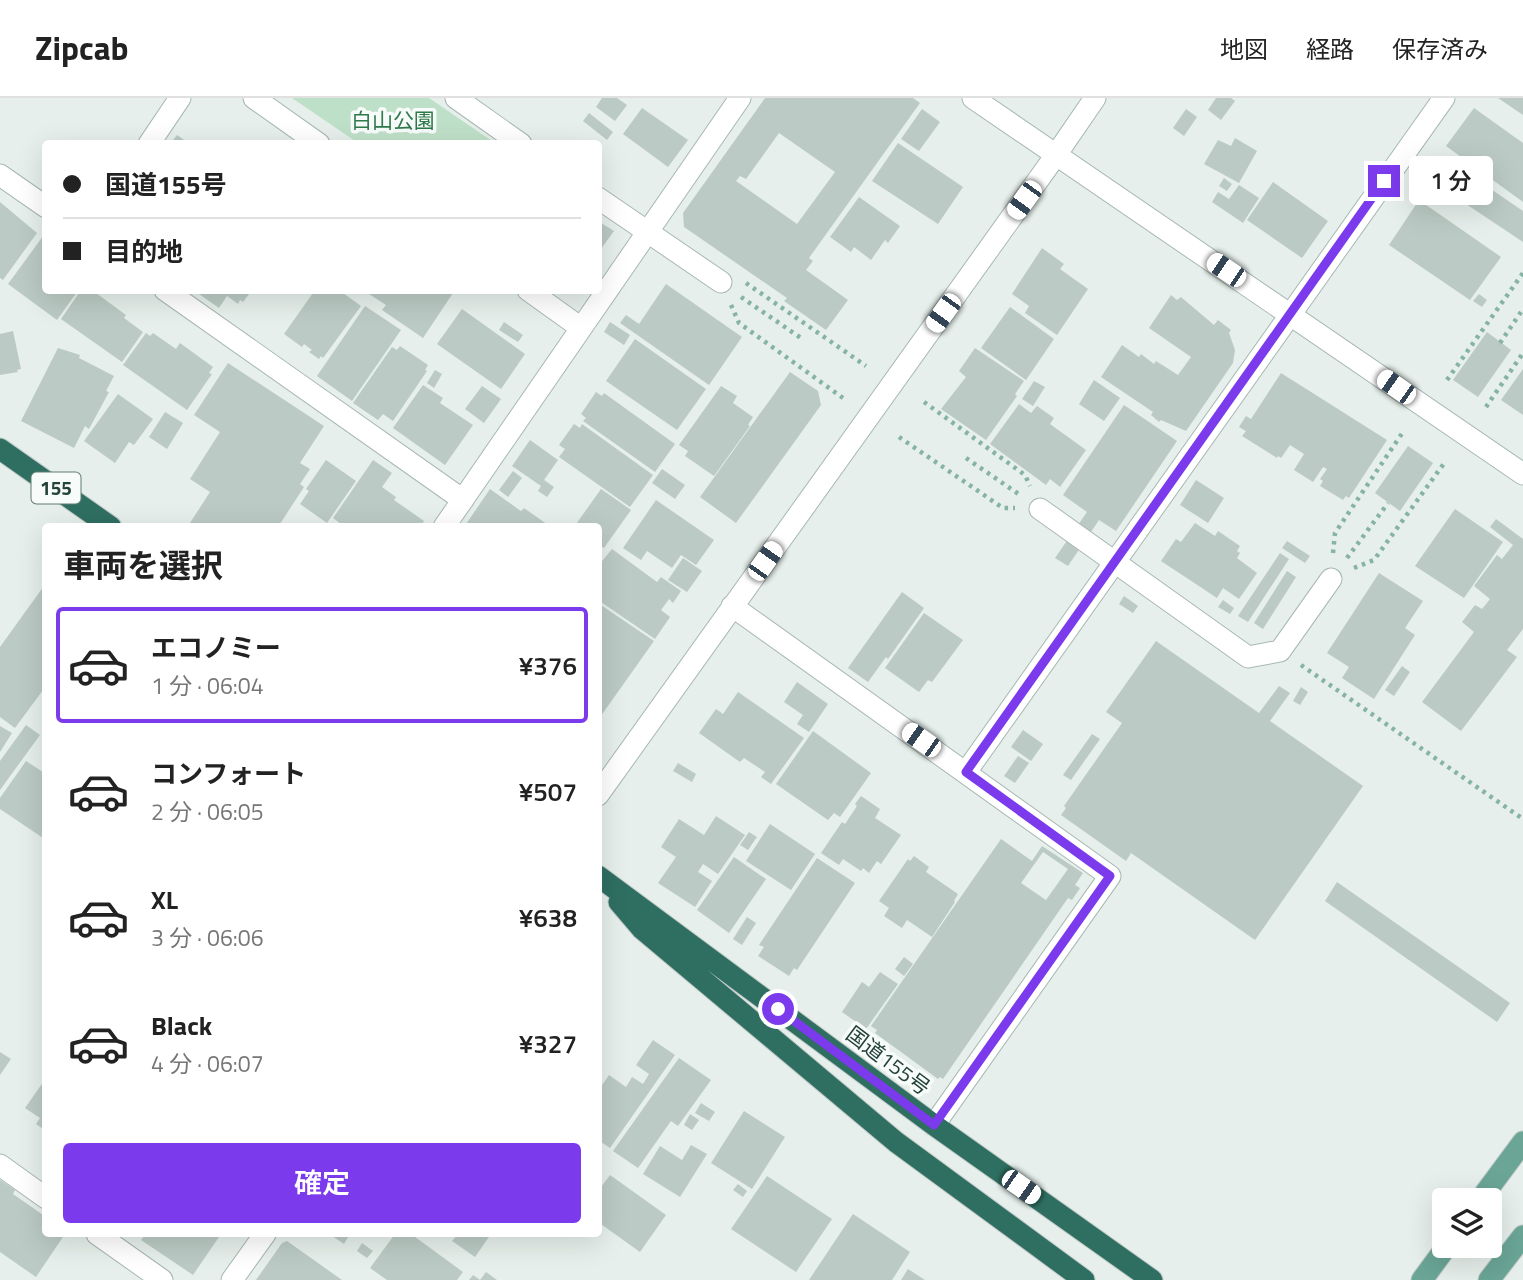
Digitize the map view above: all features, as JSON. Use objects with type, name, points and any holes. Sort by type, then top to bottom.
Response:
[{"type":"highway","name":"155","points":[[0,449],[105,523]]},
{"type":"highway","name":"国道155号","points":[[602,880],[934,1125],[1152,1280]]},
{"type":"highway","name":"国道155号","points":[[602,882],[642,929],[896,1142],[1084,1280]]},
{"type":"main road","points":[[1489,1188],[1523,1142]]},
{"type":"main road","points":[[1489,1280],[1523,1236]]},
{"type":"main road","points":[[1422,1280],[1438,1258]]},
{"type":"street","points":[[152,140],[180,98]]},
{"type":"street","points":[[254,98],[312,140]]},
{"type":"street","points":[[456,98],[515,140]]},
{"type":"street","points":[[447,523],[740,98]]},
{"type":"street","points":[[973,98],[1523,474]]},
{"type":"street","points":[[602,789],[1095,98]]},
{"type":"street","points":[[966,772],[1444,98]]},
{"type":"street","points":[[0,175],[42,204]]},
{"type":"street","points":[[602,201],[721,282]]},
{"type":"street","points":[[170,294],[463,500]]},
{"type":"street","points":[[534,294],[581,328]]},
{"type":"street","points":[[1040,509],[1248,657],[1280,651],[1331,579]]},
{"type":"street","points":[[732,606],[1110,876],[934,1125]]},
{"type":"street","points":[[0,1166],[42,1195]]},
{"type":"street","points":[[101,1237],[162,1280]]},
{"type":"street","points":[[232,1280],[263,1237]]},
{"type":"path","points":[[1447,380],[1523,273]]},
{"type":"path","points":[[721,282],[801,338]]},
{"type":"path","points":[[721,282],[746,283],[866,366]]},
{"type":"path","points":[[721,282],[740,323],[843,398]]},
{"type":"path","points":[[1500,343],[1523,309]]},
{"type":"path","points":[[1486,407],[1523,353]]},
{"type":"path","points":[[924,402],[1025,475],[1040,509]]},
{"type":"path","points":[[1331,579],[1335,533],[1403,432]]},
{"type":"path","points":[[899,437],[1003,508],[1040,509]]},
{"type":"path","points":[[966,458],[1040,509]]},
{"type":"path","points":[[1331,579],[1374,560],[1445,462]]},
{"type":"path","points":[[1331,579],[1388,503]]},
{"type":"path","points":[[1280,651],[1523,819]]},
{"type":"green space","name":"白山公園","points":[[292,98],[429,98],[491,140],[354,140]]},
{"type":"building","points":[[602,98],[617,98],[627,105],[615,121],[596,107]]},
{"type":"building","points":[[765,98],[913,98],[920,103],[809,258],[813,261],[806,270],[848,300],[826,330],[784,301],[787,298],[684,227],[683,213]],"holes":[[[779,133],[835,172],[797,224],[736,181],[740,176],[746,179]]]},
{"type":"building","points":[[1216,98],[1231,98],[1235,101],[1221,120],[1208,110]]},
{"type":"building","points":[[1498,98],[1523,98],[1523,115]]},
{"type":"building","points":[[642,108],[688,140],[668,167],[623,134]]},
{"type":"building","points":[[1474,108],[1523,143],[1523,202],[1446,146]]},
{"type":"building","points":[[922,109],[940,122],[919,151],[901,139]]},
{"type":"building","points":[[1186,109],[1197,117],[1184,136],[1173,128]]},
{"type":"building","points":[[589,113],[613,132],[607,140],[583,121]]},
{"type":"building","points":[[1235,138],[1257,151],[1239,183],[1204,164],[1218,140],[1231,146]]},
{"type":"building","points":[[898,143],[963,187],[938,224],[872,181]]},
{"type":"building","points":[[1460,168],[1523,211],[1523,242],[1445,190]]},
{"type":"building","points":[[1224,178],[1232,184],[1227,191],[1219,186]]},
{"type":"building","points":[[1273,182],[1328,221],[1302,258],[1247,220]]},
{"type":"building","points":[[1239,185],[1259,198],[1243,223],[1212,202],[1218,192],[1229,199]]},
{"type":"building","points":[[859,197],[900,226],[888,243],[885,240],[871,260],[854,247],[851,252],[830,237]]},
{"type":"building","points":[[1419,200],[1501,257],[1470,300],[1389,245]]},
{"type":"building","points":[[0,202],[37,233],[3,280],[0,278]]},
{"type":"building","points":[[602,224],[614,231],[602,248]]},
{"type":"building","points":[[42,237],[42,294],[76,294],[57,320],[8,284]]},
{"type":"building","points":[[1042,248],[1064,264],[1060,269],[1088,289],[1057,335],[1025,313],[1029,306],[1012,294]]},
{"type":"building","points":[[666,284],[742,337],[709,385],[620,323],[626,315],[639,324]]},
{"type":"building","points":[[78,294],[97,294],[126,315],[124,318],[143,332],[122,362],[61,319]]},
{"type":"building","points":[[199,294],[249,294],[238,304],[227,296],[219,308]]},
{"type":"building","points":[[312,294],[344,294],[361,306],[323,358],[321,356],[319,359],[309,352],[312,350],[304,344],[302,347],[284,334]]},
{"type":"building","points":[[369,294],[452,294],[423,338],[382,310],[386,305]]},
{"type":"building","points":[[1479,294],[1487,300],[1482,307],[1473,301]]},
{"type":"building","points":[[1171,295],[1177,300],[1181,297],[1214,325],[1218,320],[1231,330],[1229,333],[1235,350],[1233,363],[1186,431],[1161,420],[1159,422],[1151,415],[1153,412],[1101,377],[1122,345],[1139,357],[1141,354],[1154,364],[1156,361],[1178,375],[1191,357],[1149,328]]},
{"type":"building","points":[[365,306],[401,330],[352,401],[317,376]]},
{"type":"building","points":[[1010,307],[1054,339],[1026,380],[981,348]]},
{"type":"building","points":[[462,309],[525,354],[501,389],[437,344]]},
{"type":"building","points":[[504,322],[523,335],[518,342],[499,330]]},
{"type":"building","points":[[610,322],[630,335],[624,345],[604,332]]},
{"type":"building","points":[[13,331],[21,369],[0,375],[0,334]]},
{"type":"building","points":[[1487,332],[1511,350],[1478,397],[1453,380]]},
{"type":"building","points":[[146,333],[150,336],[153,333],[176,349],[180,343],[213,367],[209,373],[212,374],[187,410],[123,365]]},
{"type":"building","points":[[635,339],[706,389],[677,430],[606,381]]},
{"type":"building","points":[[400,346],[428,365],[425,370],[427,371],[393,421],[383,414],[378,420],[353,403],[392,347],[397,350]]},
{"type":"building","points":[[58,348],[80,355],[79,358],[114,376],[106,391],[109,392],[89,429],[85,426],[74,448],[21,421]]},
{"type":"building","points":[[975,348],[1024,381],[1015,394],[1017,396],[986,440],[941,409],[966,377],[959,371]]},
{"type":"building","points":[[228,363],[324,426],[300,463],[310,469],[300,484],[304,487],[281,523],[190,523],[210,492],[190,479],[220,432],[194,415]]},
{"type":"building","points":[[1523,369],[1523,415],[1501,400]]},
{"type":"building","points":[[435,370],[442,374],[434,388],[427,383]]},
{"type":"building","points":[[790,372],[818,391],[821,405],[736,523],[700,497]]},
{"type":"building","points":[[1281,373],[1387,440],[1349,498],[1346,496],[1343,500],[1320,486],[1323,481],[1320,479],[1327,469],[1323,467],[1313,482],[1294,470],[1304,454],[1290,445],[1281,458],[1277,458],[1242,436],[1246,431],[1239,427],[1246,416],[1251,419]]},
{"type":"building","points":[[1094,380],[1120,398],[1104,421],[1079,404]]},
{"type":"building","points":[[1034,381],[1045,387],[1033,406],[1022,399]]},
{"type":"building","points":[[423,385],[443,398],[440,403],[473,425],[445,465],[393,428]]},
{"type":"building","points":[[482,386],[501,399],[484,423],[465,409]]},
{"type":"building","points":[[721,386],[737,396],[733,403],[753,417],[748,425],[750,426],[714,476],[685,456],[688,451],[679,445]]},
{"type":"building","points":[[596,392],[602,396],[604,393],[675,444],[655,472],[583,421],[586,418],[581,414]]},
{"type":"building","points":[[118,394],[153,419],[134,445],[129,442],[115,463],[84,441]]},
{"type":"building","points":[[1019,404],[1031,413],[1037,406],[1054,418],[1050,424],[1086,450],[1060,487],[1050,479],[1046,485],[990,444]]},
{"type":"building","points":[[1124,405],[1177,441],[1116,531],[1099,520],[1068,566],[1055,558],[1087,512],[1063,495]]},
{"type":"building","points":[[165,412],[183,423],[167,449],[149,437]]},
{"type":"building","points":[[574,424],[580,428],[582,424],[653,475],[630,507],[559,457],[565,449],[559,445]]},
{"type":"building","points":[[530,440],[558,460],[544,480],[554,487],[547,497],[538,491],[541,486],[512,466]]},
{"type":"building","points":[[1408,446],[1433,463],[1400,511],[1375,493]]},
{"type":"building","points":[[326,460],[356,481],[327,523],[300,504],[309,491],[306,489]]},
{"type":"building","points":[[373,460],[392,473],[382,487],[396,497],[394,500],[424,521],[340,523],[333,518]]},
{"type":"building","points":[[662,469],[685,485],[675,499],[652,483]]},
{"type":"building","points":[[513,471],[522,478],[508,497],[499,490]]},
{"type":"building","points":[[1196,480],[1224,498],[1208,523],[1180,505]]},
{"type":"building","points":[[490,489],[521,511],[524,508],[545,523],[467,523]]},
{"type":"building","points":[[601,489],[631,510],[604,548],[602,523],[577,523]]},
{"type":"building","points":[[656,500],[714,540],[696,565],[681,555],[672,568],[647,551],[641,560],[623,548]]},
{"type":"building","points":[[1455,509],[1503,542],[1464,598],[1415,566]]},
{"type":"building","points":[[1496,519],[1523,539],[1523,629],[1507,650],[1517,657],[1461,731],[1422,702],[1474,632],[1462,622],[1475,605],[1482,609],[1490,599],[1474,586],[1497,555],[1502,559],[1513,545],[1490,527]]},
{"type":"building","points":[[1195,523],[1215,536],[1218,531],[1240,546],[1237,558],[1257,573],[1239,599],[1223,588],[1217,598],[1161,561],[1176,539],[1181,542]]},
{"type":"building","points":[[1287,541],[1310,556],[1305,563],[1282,548]]},
{"type":"building","points":[[612,549],[657,582],[661,577],[681,591],[673,603],[669,599],[661,610],[670,617],[655,639],[602,603],[602,561]]},
{"type":"building","points":[[1280,553],[1289,559],[1248,622],[1238,616]]},
{"type":"building","points":[[683,558],[702,571],[687,592],[668,580]]},
{"type":"building","points":[[1287,571],[1296,577],[1263,629],[1254,623]]},
{"type":"building","points":[[1379,573],[1423,601],[1405,628],[1415,635],[1374,699],[1342,678],[1349,667],[1327,653]]},
{"type":"building","points":[[42,589],[42,691],[15,728],[0,717],[0,647]]},
{"type":"building","points":[[902,592],[924,608],[868,682],[848,668]]},
{"type":"building","points":[[1124,596],[1138,606],[1133,613],[1119,604]]},
{"type":"building","points":[[1223,600],[1234,608],[1230,614],[1218,607]]},
{"type":"building","points":[[602,606],[654,641],[602,714]]},
{"type":"building","points":[[924,613],[963,640],[932,682],[928,680],[919,692],[885,668]]},
{"type":"building","points":[[1156,641],[1259,713],[1279,686],[1290,693],[1270,721],[1363,786],[1255,940],[1131,853],[1126,861],[1061,815],[1066,808],[1064,806],[1122,723],[1106,712]]},
{"type":"building","points":[[1402,666],[1410,672],[1394,696],[1385,690]]},
{"type":"building","points":[[797,682],[828,704],[809,732],[797,724],[803,715],[784,702]]},
{"type":"building","points":[[1301,687],[1308,692],[1300,705],[1293,701]]},
{"type":"building","points":[[738,692],[804,738],[771,784],[761,777],[765,772],[744,758],[740,762],[699,733],[716,709],[723,714]]},
{"type":"building","points":[[26,725],[40,735],[0,790],[0,761]]},
{"type":"building","points":[[0,726],[12,733],[0,752]]},
{"type":"building","points":[[1023,730],[1043,744],[1031,761],[1011,747]]},
{"type":"building","points":[[813,731],[871,773],[840,817],[834,813],[828,820],[776,784]]},
{"type":"building","points":[[1092,734],[1100,739],[1071,780],[1063,775]]},
{"type":"building","points":[[1018,756],[1029,763],[1015,783],[1004,776]]},
{"type":"building","points":[[26,761],[42,771],[42,837],[0,809],[0,798]]},
{"type":"building","points":[[678,763],[696,774],[692,782],[673,771]]},
{"type":"building","points":[[861,796],[880,809],[875,818],[901,835],[881,864],[877,861],[869,873],[843,859],[839,865],[821,853],[842,822],[845,824]]},
{"type":"building","points":[[716,816],[745,835],[718,874],[703,864],[698,872],[712,881],[695,907],[658,883],[676,857],[661,847],[679,819],[704,835]]},
{"type":"building","points":[[770,824],[815,854],[791,890],[746,861]]},
{"type":"building","points":[[749,832],[757,837],[748,850],[740,845]]},
{"type":"building","points":[[1001,839],[1032,861],[1042,846],[1083,873],[1075,885],[1080,888],[1072,900],[1068,898],[943,1079],[938,1079],[875,1033],[877,1030],[871,1026]],"holes":[[[1043,852],[1068,869],[1046,900],[1021,883]]]},
{"type":"building","points":[[914,856],[929,867],[926,872],[958,894],[932,937],[907,920],[902,928],[884,916],[889,908],[879,901],[908,859],[910,861]]},
{"type":"building","points":[[734,857],[766,879],[729,933],[697,910]]},
{"type":"building","points":[[817,858],[855,883],[797,970],[794,968],[789,976],[758,956],[764,947],[759,945]]},
{"type":"building","points":[[1337,882],[1510,1003],[1497,1022],[1325,901]]},
{"type":"building","points":[[747,917],[756,923],[742,945],[733,939]]},
{"type":"building","points":[[904,957],[913,964],[904,976],[895,969]]},
{"type":"building","points":[[880,972],[898,984],[866,1029],[842,1012],[862,982],[869,987]]},
{"type":"building","points":[[653,1040],[675,1055],[610,1148],[602,1143],[602,1085],[609,1075],[626,1087],[632,1077],[643,1084],[649,1074],[636,1065]]},
{"type":"building","points":[[0,1052],[11,1059],[0,1075]]},
{"type":"building","points":[[679,1058],[711,1080],[678,1126],[671,1121],[638,1168],[613,1151]]},
{"type":"building","points":[[42,1084],[42,1128],[36,1124],[40,1118],[25,1108]]},
{"type":"building","points":[[701,1103],[715,1112],[709,1121],[695,1113]]},
{"type":"building","points":[[744,1111],[785,1137],[752,1189],[711,1163]]},
{"type":"building","points":[[690,1114],[699,1120],[692,1130],[684,1125]]},
{"type":"building","points":[[691,1145],[707,1154],[680,1197],[643,1174],[660,1146],[682,1160]]},
{"type":"building","points":[[610,1175],[666,1215],[640,1252],[602,1225],[602,1186]]},
{"type":"building","points":[[767,1176],[832,1219],[796,1272],[731,1229]]},
{"type":"building","points":[[0,1180],[15,1190],[13,1194],[42,1214],[42,1237],[63,1237],[36,1277],[0,1252]]},
{"type":"building","points":[[738,1184],[747,1191],[743,1197],[733,1190]]},
{"type":"building","points":[[853,1214],[910,1252],[892,1280],[809,1280]]},
{"type":"building","points":[[143,1237],[219,1237],[193,1275],[141,1240]]},
{"type":"building","points":[[334,1237],[348,1237],[344,1244]]},
{"type":"building","points":[[393,1237],[415,1237],[463,1272],[457,1280],[387,1280],[370,1268]]},
{"type":"building","points":[[455,1237],[489,1237],[475,1257],[452,1241]]},
{"type":"building","points":[[287,1241],[342,1280],[256,1280],[282,1243]]},
{"type":"building","points":[[362,1243],[373,1251],[367,1258],[357,1251]]},
{"type":"building","points":[[908,1269],[925,1280],[901,1280]]},
{"type":"building","points":[[486,1272],[497,1280],[480,1280]]},
{"type":"route","points":[[778,1009],[934,1125],[1110,876],[966,772],[1384,181]]}]
